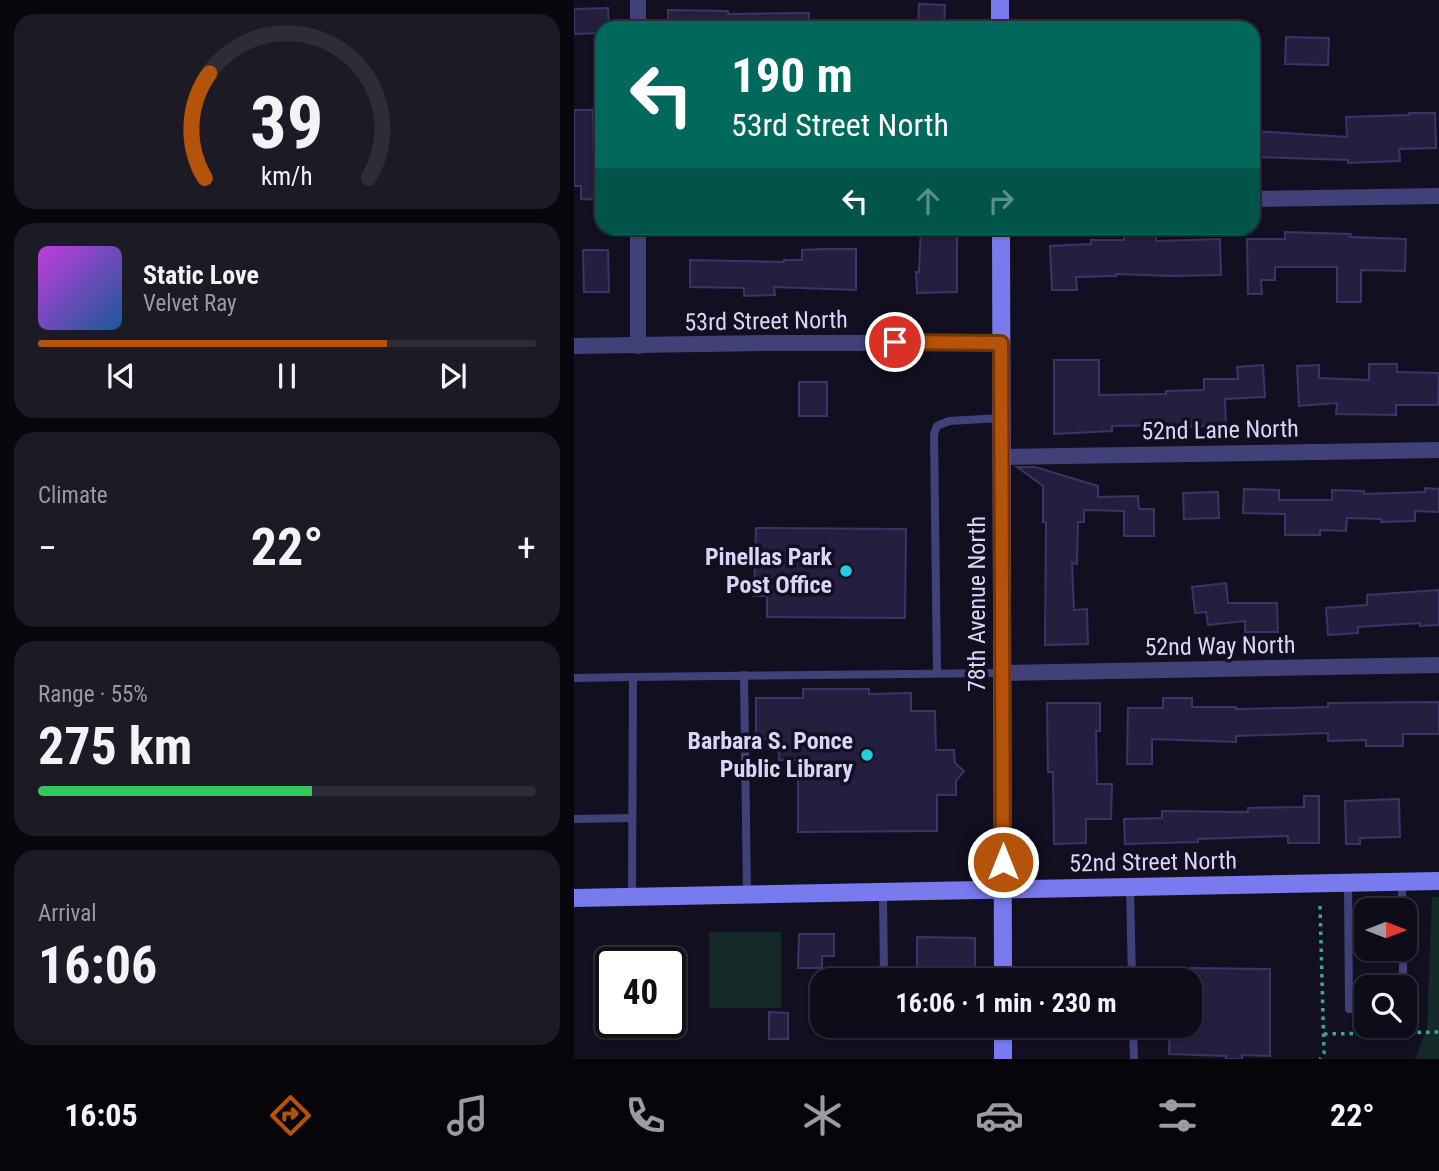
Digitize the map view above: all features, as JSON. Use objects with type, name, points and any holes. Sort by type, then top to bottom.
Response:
[{"type":"street","points":[[638,0],[638,21]]},
{"type":"street","points":[[1000,0],[1000,21]]},
{"type":"street","points":[[1260,199],[1439,196]]},
{"type":"street","points":[[638,235],[638,346]]},
{"type":"street","name":"78th Avenue North","points":[[1001,235],[1003,968]]},
{"type":"street","name":"53rd Street North","points":[[574,346],[1001,343]]},
{"type":"street","name":"52nd Lane North","points":[[1002,457],[1439,450]]},
{"type":"street","name":"52nd Way North","points":[[1002,673],[1439,665]]},
{"type":"street","name":"52nd Street North","points":[[574,898],[1439,881]]},
{"type":"street","points":[[1003,1038],[1003,1059]]},
{"type":"lane","points":[[937,673],[934,434],[937,426],[949,421],[1002,418]]},
{"type":"lane","points":[[574,678],[1002,673]]},
{"type":"lane","points":[[744,675],[747,894]]},
{"type":"lane","points":[[632,677],[632,897]]},
{"type":"lane","points":[[574,819],[632,818]]},
{"type":"lane","points":[[1402,881],[1402,898]]},
{"type":"lane","points":[[1348,883],[1349,1009],[1354,1009]]},
{"type":"lane","points":[[1130,887],[1132,968]]},
{"type":"lane","points":[[883,891],[884,968]]},
{"type":"lane","points":[[1133,1038],[1133,1059]]},
{"type":"path","points":[[1320,906],[1324,1034],[1324,1053],[1321,1059]]},
{"type":"path","points":[[1324,1034],[1439,1032]]},
{"type":"green space","points":[[1432,897],[1439,897],[1439,1059],[1415,1059],[1427,1029]]},
{"type":"green space","points":[[709,932],[781,932],[781,1008],[709,1008]]},
{"type":"building","points":[[919,4],[945,5],[944,21],[918,21]]},
{"type":"building","points":[[608,8],[609,21],[595,21],[595,33],[574,34],[574,9]]},
{"type":"building","points":[[668,10],[728,11],[728,14],[809,13],[808,21],[668,21]]},
{"type":"building","points":[[1286,37],[1329,38],[1328,65],[1285,64]]},
{"type":"building","points":[[574,110],[593,110],[595,200],[581,199],[581,186],[574,186]]},
{"type":"building","points":[[1435,113],[1436,148],[1399,149],[1400,161],[1348,163],[1348,160],[1260,157],[1260,131],[1347,137],[1346,117]]},
{"type":"building","points":[[1285,232],[1406,239],[1405,271],[1361,270],[1361,302],[1337,302],[1337,267],[1275,267],[1275,280],[1261,280],[1262,294],[1248,294],[1247,239],[1285,239]]},
{"type":"building","points":[[921,235],[957,235],[957,292],[917,293],[916,272],[919,272]]},
{"type":"building","points":[[1124,235],[1156,235],[1156,241],[1220,239],[1221,275],[1116,274],[1076,277],[1077,290],[1052,290],[1050,246],[1091,244],[1091,240],[1124,240]]},
{"type":"building","points":[[856,249],[856,290],[774,287],[775,295],[744,296],[744,288],[690,287],[690,260],[784,262],[802,260],[802,250]]},
{"type":"building","points":[[583,250],[608,250],[609,292],[584,292]]},
{"type":"building","points":[[1054,360],[1099,360],[1099,395],[1166,394],[1166,391],[1204,390],[1204,379],[1238,379],[1237,367],[1263,365],[1265,397],[1225,399],[1226,425],[1168,428],[1168,425],[1112,426],[1112,431],[1054,434]]},
{"type":"building","points":[[1369,364],[1397,364],[1397,372],[1439,373],[1438,405],[1396,405],[1396,415],[1336,414],[1337,403],[1299,406],[1297,366],[1319,365],[1319,378],[1369,380]]},
{"type":"building","points":[[799,382],[827,382],[827,416],[799,416]]},
{"type":"building","points":[[1017,467],[1035,467],[1098,486],[1098,497],[1138,496],[1139,509],[1154,509],[1154,536],[1124,536],[1124,511],[1084,510],[1084,522],[1078,522],[1077,564],[1072,563],[1074,610],[1087,609],[1088,644],[1045,645],[1046,522],[1043,522],[1043,486]]},
{"type":"building","points":[[1425,488],[1439,489],[1439,512],[1415,511],[1415,521],[1381,522],[1381,519],[1347,518],[1346,531],[1320,530],[1320,535],[1285,535],[1285,514],[1243,513],[1244,489],[1279,490],[1279,500],[1332,500],[1332,490],[1364,491],[1364,494],[1425,492]]},
{"type":"building","points":[[1218,492],[1219,518],[1184,519],[1183,493]]},
{"type":"building","points":[[756,528],[906,529],[905,618],[767,617],[767,596],[754,596]]},
{"type":"building","points":[[1226,583],[1228,603],[1277,603],[1278,632],[1245,632],[1245,621],[1208,625],[1206,612],[1195,613],[1192,587]]},
{"type":"building","points":[[1439,590],[1439,625],[1420,626],[1420,623],[1358,627],[1358,633],[1328,635],[1326,608],[1367,605],[1367,595]]},
{"type":"building","name":"Barbara S. Ponce Public Library","points":[[803,689],[869,689],[869,694],[911,693],[911,711],[935,711],[936,750],[954,750],[955,763],[964,771],[956,781],[956,795],[937,795],[937,831],[798,832],[798,760],[779,760],[778,739],[756,739],[756,698],[803,698]]},
{"type":"building","points":[[1163,698],[1192,698],[1192,707],[1236,709],[1328,707],[1328,703],[1439,702],[1439,734],[1403,734],[1403,746],[1366,746],[1366,740],[1328,741],[1328,733],[1236,736],[1236,742],[1152,739],[1152,764],[1127,764],[1128,708],[1163,708]]},
{"type":"building","points":[[1047,703],[1100,703],[1100,731],[1096,731],[1097,784],[1112,784],[1111,819],[1086,819],[1086,843],[1054,844],[1053,772],[1048,772]]},
{"type":"building","points":[[1304,796],[1319,796],[1319,843],[1288,843],[1288,836],[1125,844],[1124,819],[1162,818],[1162,811],[1248,812],[1248,808],[1304,807]]},
{"type":"building","points":[[1399,799],[1400,837],[1360,838],[1360,844],[1346,844],[1345,801]]},
{"type":"building","points":[[799,934],[834,934],[834,956],[822,956],[822,968],[798,968]]},
{"type":"building","points":[[917,937],[975,938],[975,968],[917,968]]},
{"type":"building","points":[[1202,968],[1270,969],[1270,1056],[1242,1055],[1242,1059],[1226,1059],[1226,1056],[1169,1054],[1170,1038],[1202,1038]]},
{"type":"building","points":[[769,1012],[788,1013],[788,1039],[769,1039]]},
{"type":"place","name":"Pinellas Park Post Office","points":[[846,571]]},
{"type":"place","name":"Barbara S. Ponce Public Library","points":[[867,755]]},
{"type":"route","points":[[895,342],[1001,343],[1003,862]]}]
